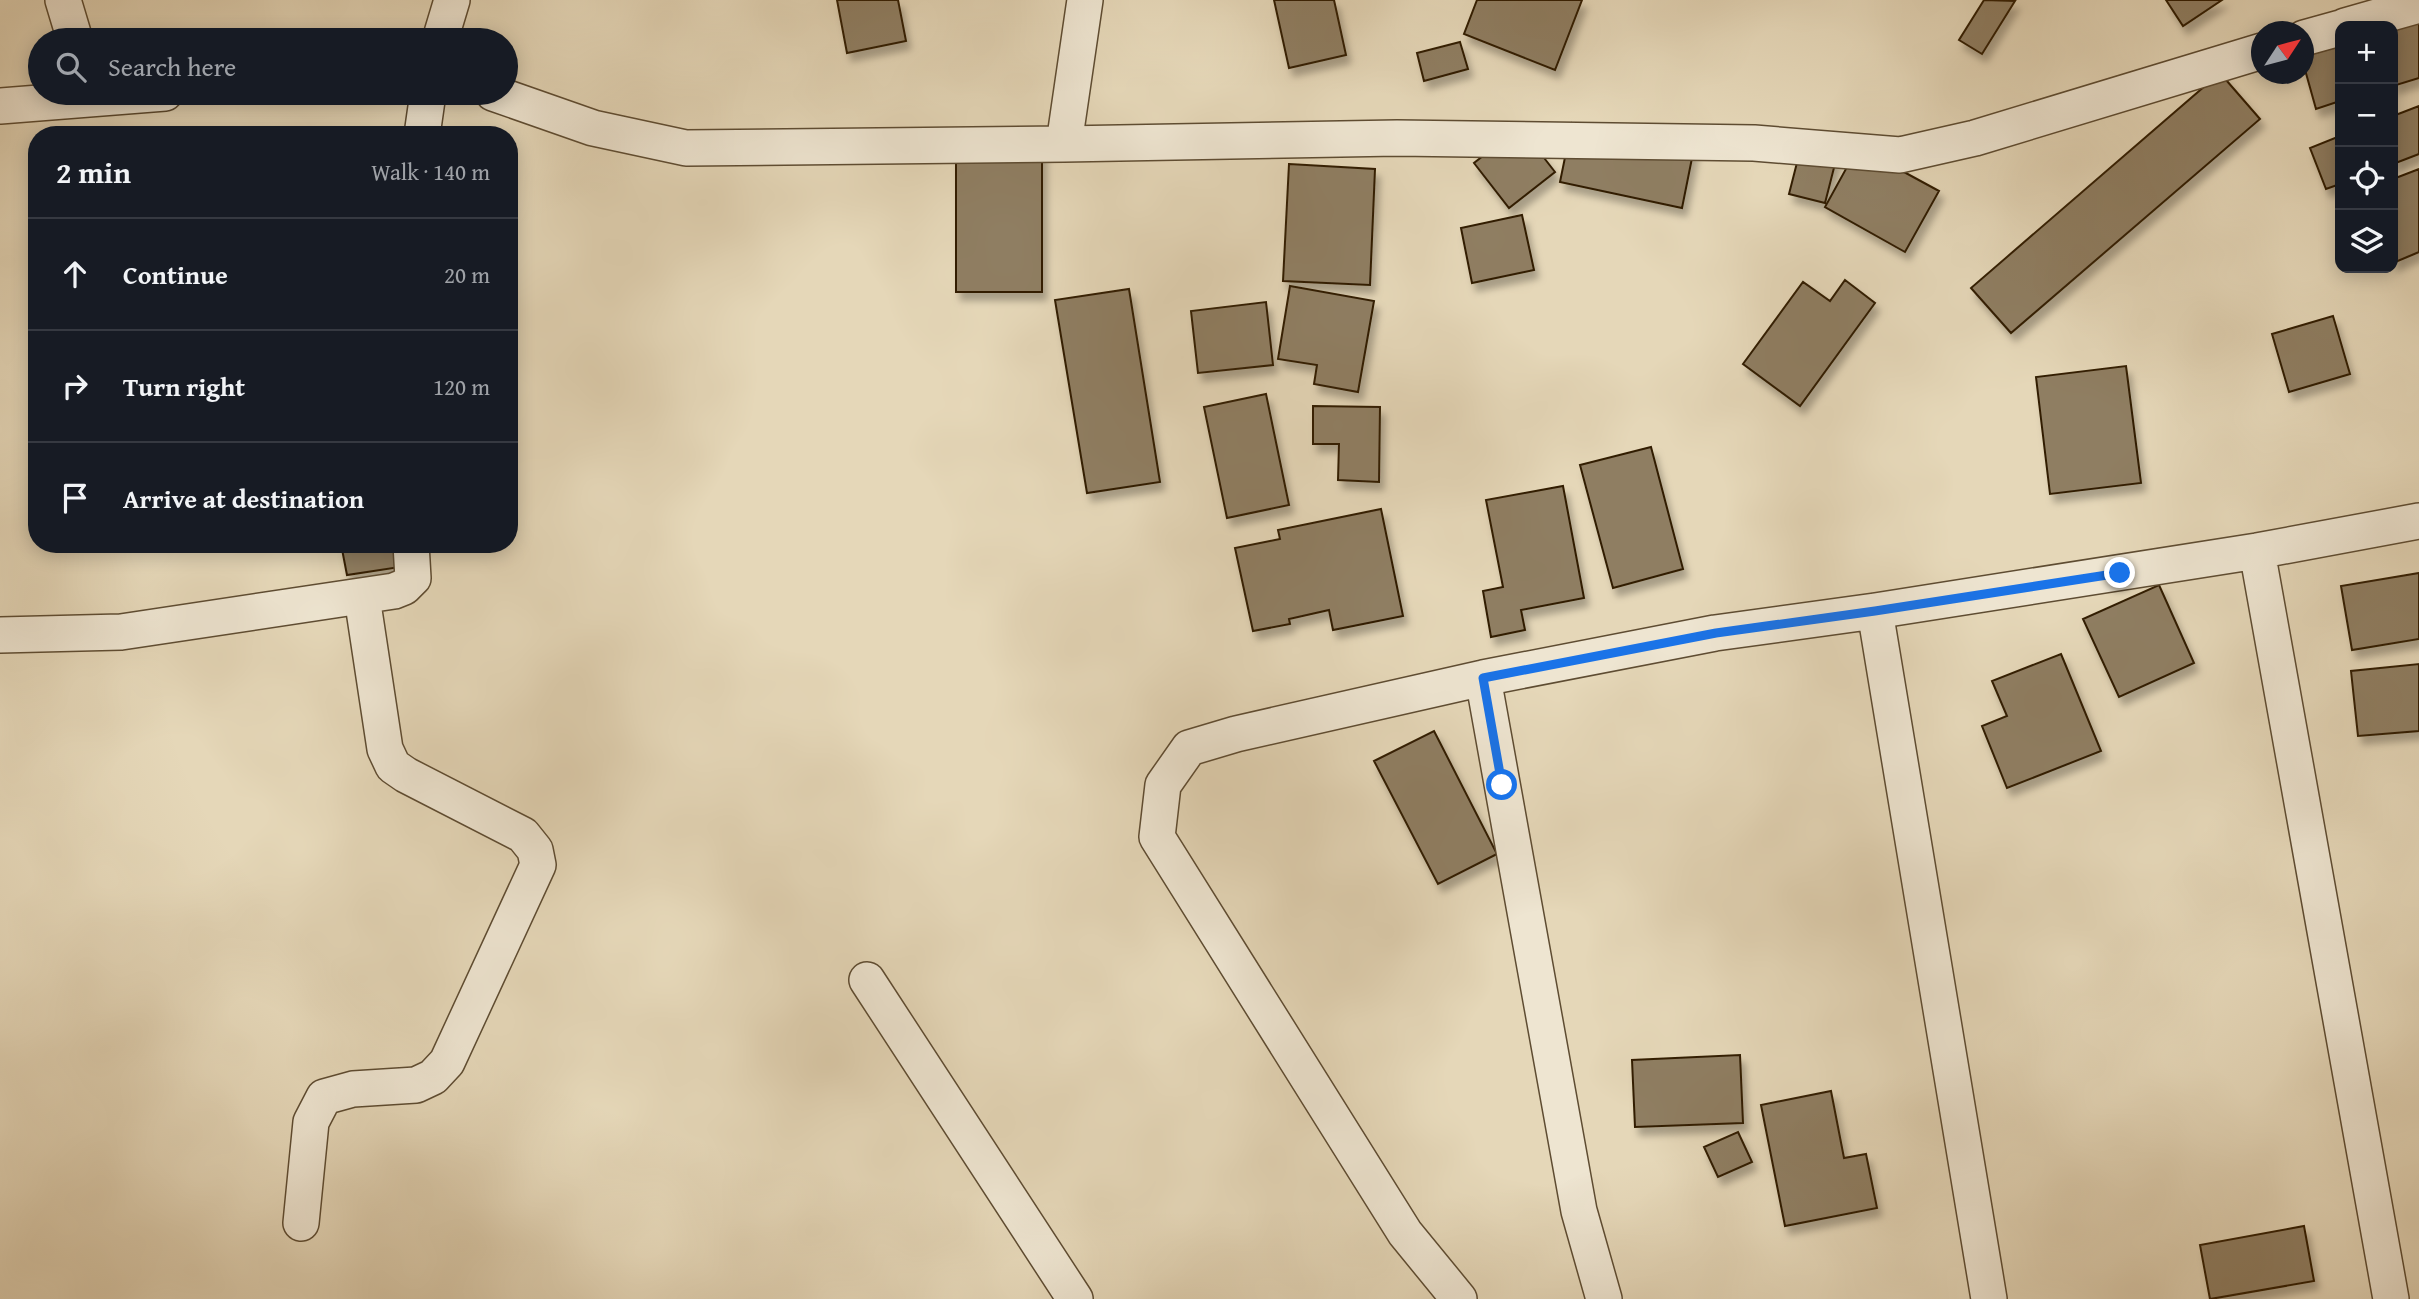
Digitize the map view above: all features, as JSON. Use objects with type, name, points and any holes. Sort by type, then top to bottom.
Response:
[{"type":"street","points":[[63,0],[71,28]]},
{"type":"street","points":[[444,28],[452,0]]},
{"type":"street","points":[[1064,144],[1085,0]]},
{"type":"street","points":[[2364,21],[2419,5]]},
{"type":"street","points":[[2314,35],[2335,29]]},
{"type":"street","points":[[518,102],[593,128],[686,148],[1397,138],[1754,143],[1900,155],[1975,138],[2251,54]]},
{"type":"street","points":[[0,107],[28,104]]},
{"type":"street","points":[[423,126],[426,105]]},
{"type":"street","points":[[1459,1299],[1405,1233],[1157,837],[1163,785],[1189,748],[1236,734],[1483,678],[1716,633],[2257,551],[2419,521]]},
{"type":"street","points":[[2257,551],[2390,1299]]},
{"type":"street","points":[[0,635],[121,632],[362,597],[404,587],[413,578],[412,553]]},
{"type":"street","points":[[301,1223],[311,1122],[324,1097],[353,1089],[416,1086],[433,1077],[447,1062],[538,866],[535,850],[523,835],[393,766],[385,749],[362,597]]},
{"type":"street","points":[[1875,611],[1989,1299]]},
{"type":"street","points":[[1483,678],[1579,1210],[1604,1299]]},
{"type":"street","points":[[866,980],[1075,1299]]},
{"type":"building","points":[[837,0],[898,0],[906,41],[847,53]]},
{"type":"building","points":[[1274,0],[1334,0],[1346,55],[1289,68]]},
{"type":"building","points":[[1477,0],[1582,0],[1555,70],[1464,34]]},
{"type":"building","points":[[1984,0],[2015,1],[1982,54],[1959,40]]},
{"type":"building","points":[[2166,0],[2222,0],[2183,26]]},
{"type":"building","points":[[2419,12],[2419,78],[2398,84],[2398,84],[2398,23]]},
{"type":"building","points":[[2335,38],[2335,103],[2316,109],[2309,84],[2314,84],[2314,44]]},
{"type":"building","points":[[1460,42],[1468,69],[1424,81],[1417,53]]},
{"type":"building","points":[[2220,73],[2260,119],[2011,333],[1971,288]]},
{"type":"building","points":[[2419,106],[2419,154],[2398,162],[2398,147],[2398,114]]},
{"type":"building","points":[[1572,123],[1694,148],[1682,208],[1560,182]]},
{"type":"building","points":[[1520,127],[1555,172],[1509,208],[1474,163]]},
{"type":"building","points":[[956,134],[1042,135],[1042,292],[956,292]]},
{"type":"building","points":[[2335,138],[2335,186],[2326,189],[2310,148]]},
{"type":"building","points":[[1802,143],[1838,152],[1825,203],[1789,194]]},
{"type":"building","points":[[1858,147],[1939,191],[1905,252],[1825,207]]},
{"type":"building","points":[[1289,164],[1375,169],[1370,285],[1283,281]]},
{"type":"building","points":[[2419,169],[2419,252],[2398,261],[2398,210],[2398,177]]},
{"type":"building","points":[[1522,215],[1534,270],[1472,283],[1461,228]]},
{"type":"building","points":[[1845,280],[1875,303],[1800,406],[1743,364],[1803,282],[1830,301]]},
{"type":"building","points":[[1290,286],[1374,301],[1358,392],[1314,384],[1317,365],[1278,359]]},
{"type":"building","points":[[1129,289],[1160,482],[1087,493],[1055,300]]},
{"type":"building","points":[[1266,302],[1273,365],[1198,373],[1191,311]]},
{"type":"building","points":[[2333,316],[2350,374],[2289,392],[2272,334]]},
{"type":"building","points":[[2126,366],[2141,483],[2050,494],[2036,377]]},
{"type":"building","points":[[1266,394],[1289,505],[1227,518],[1204,407]]},
{"type":"building","points":[[1313,406],[1380,407],[1379,482],[1338,480],[1339,444],[1313,444]]},
{"type":"building","points":[[1651,447],[1683,569],[1613,588],[1580,465]]},
{"type":"building","points":[[1563,486],[1584,598],[1521,610],[1525,630],[1491,637],[1483,591],[1503,587],[1486,500]]},
{"type":"building","points":[[1381,509],[1403,616],[1333,630],[1329,610],[1289,619],[1290,624],[1253,631],[1235,548],[1280,539],[1278,530]]},
{"type":"building","points":[[343,553],[398,553],[400,567],[347,575]]},
{"type":"building","points":[[2419,573],[2419,639],[2352,650],[2341,586]]},
{"type":"building","points":[[2159,585],[2194,663],[2119,697],[2083,619]]},
{"type":"building","points":[[2061,654],[2101,751],[2007,788],[1982,726],[2007,716],[1992,681]]},
{"type":"building","points":[[2419,664],[2419,731],[2358,736],[2351,671]]},
{"type":"building","points":[[1434,731],[1497,854],[1438,884],[1374,761]]},
{"type":"building","points":[[1740,1055],[1743,1123],[1635,1127],[1632,1060]]},
{"type":"building","points":[[1831,1091],[1844,1158],[1866,1154],[1877,1208],[1785,1226],[1761,1105]]},
{"type":"building","points":[[1738,1132],[1752,1162],[1718,1177],[1704,1147]]},
{"type":"building","points":[[2304,1226],[2314,1281],[2210,1299],[2200,1245]]},
{"type":"route","points":[[1502,785],[1483,678],[1716,633],[2120,573]]}]
